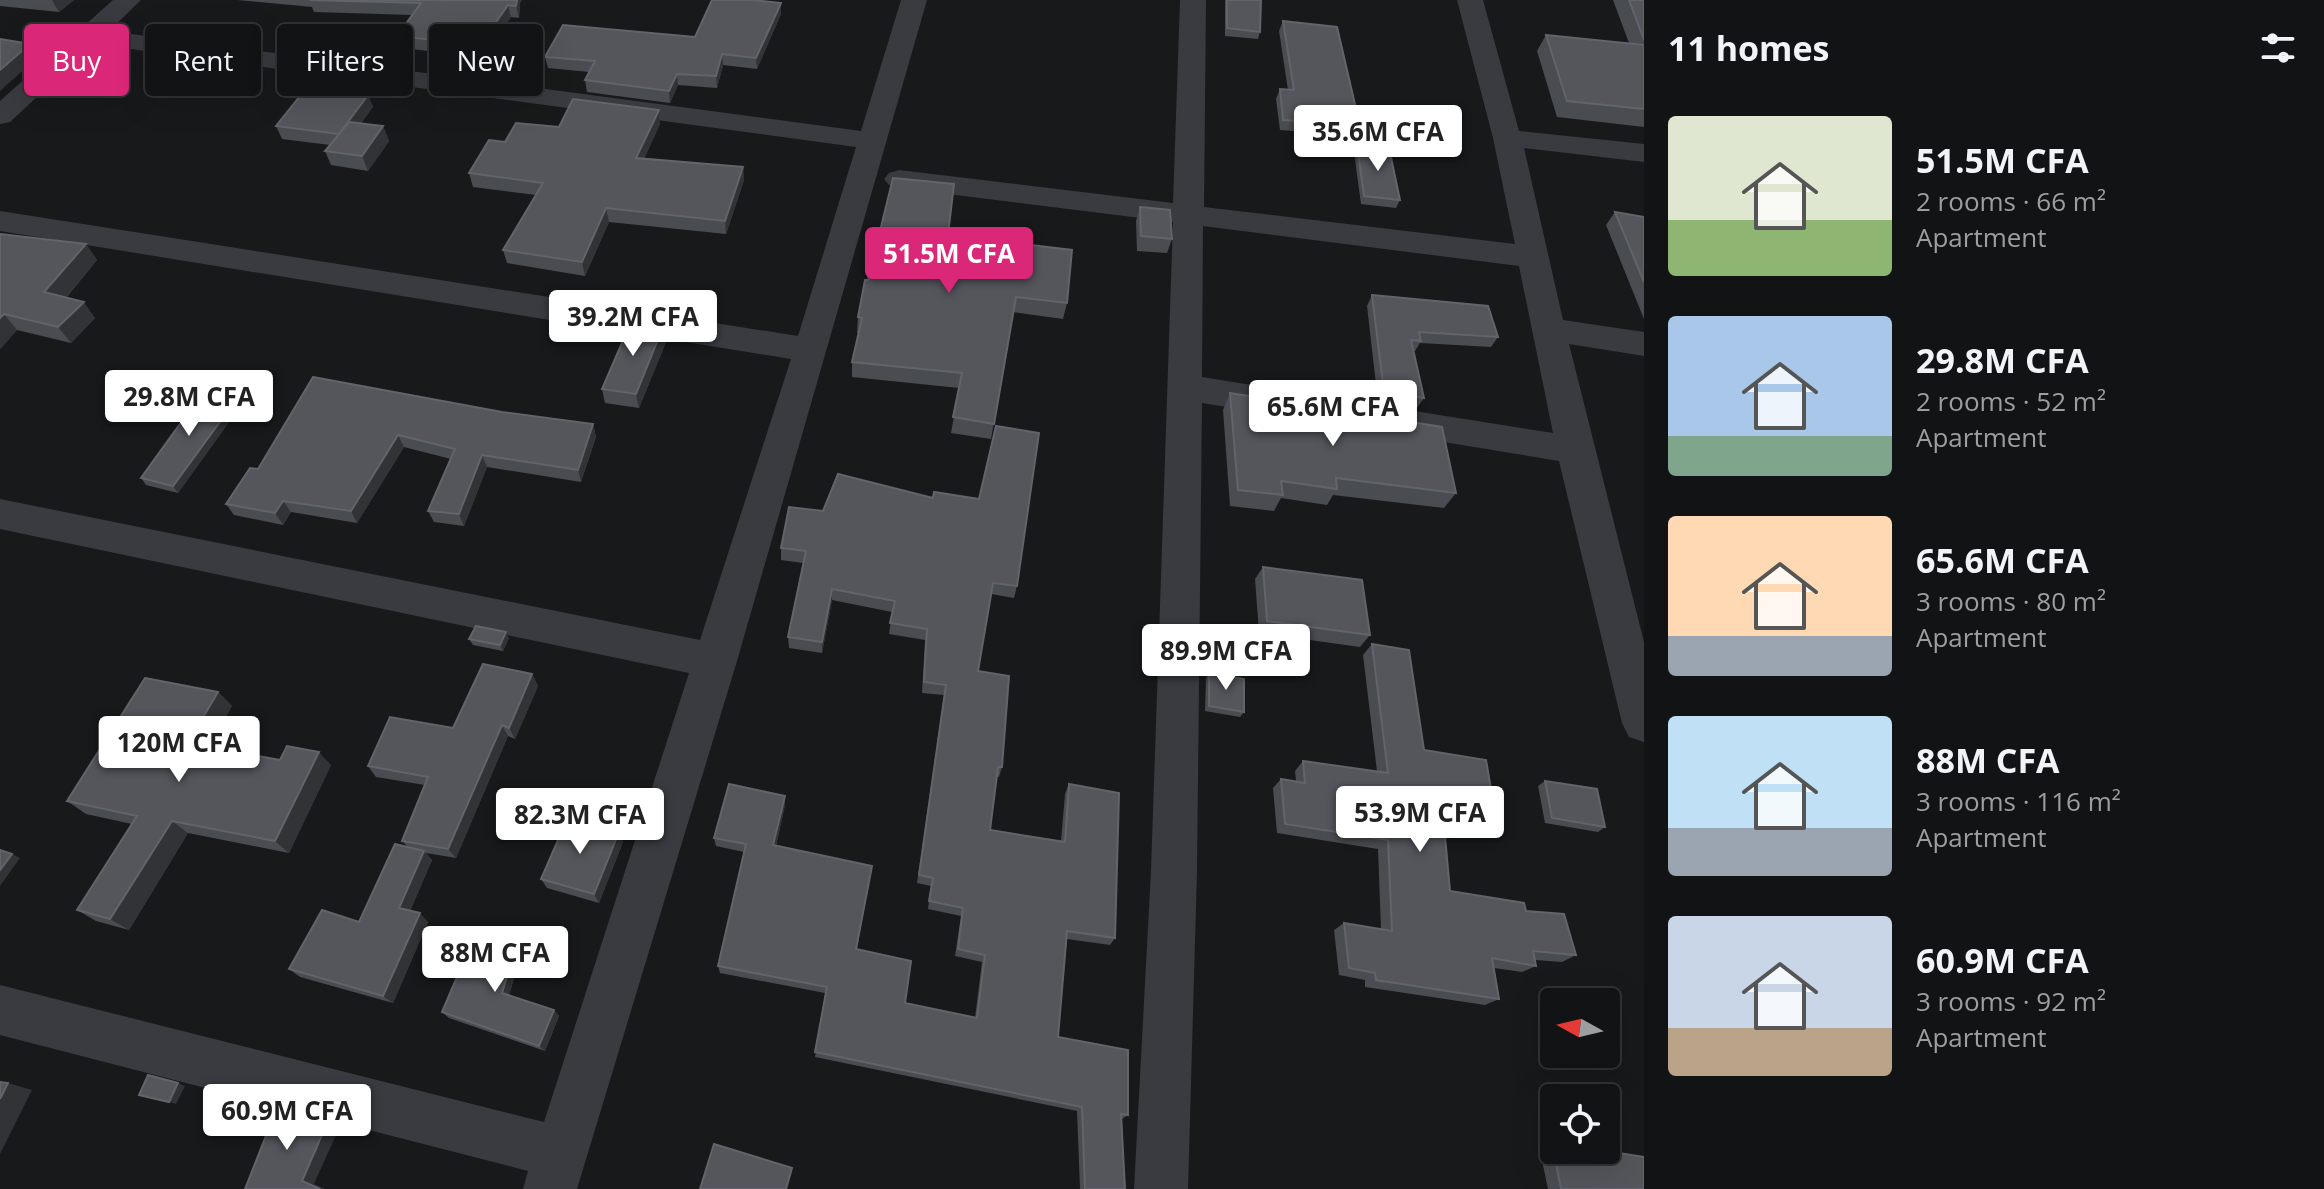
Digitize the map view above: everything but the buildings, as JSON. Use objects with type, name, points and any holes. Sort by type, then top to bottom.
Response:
[{"type":"street","points":[[103,24],[128,0]]},
{"type":"street","points":[[0,1010],[556,1171],[716,661],[914,0]]},
{"type":"street","points":[[1161,1189],[1174,871],[1193,0]]},
{"type":"street","points":[[1470,0],[1507,138],[1575,450],[1644,723]]},
{"type":"street","points":[[129,42],[868,158],[1187,215],[1533,257]]},
{"type":"street","points":[[0,116],[24,95]]},
{"type":"street","points":[[1507,138],[1644,153]]},
{"type":"street","points":[[0,221],[811,350]]},
{"type":"street","points":[[1550,330],[1644,344]]},
{"type":"street","points":[[1183,387],[1309,407]]},
{"type":"street","points":[[1356,415],[1575,450]]},
{"type":"street","points":[[0,514],[716,661]]}]
